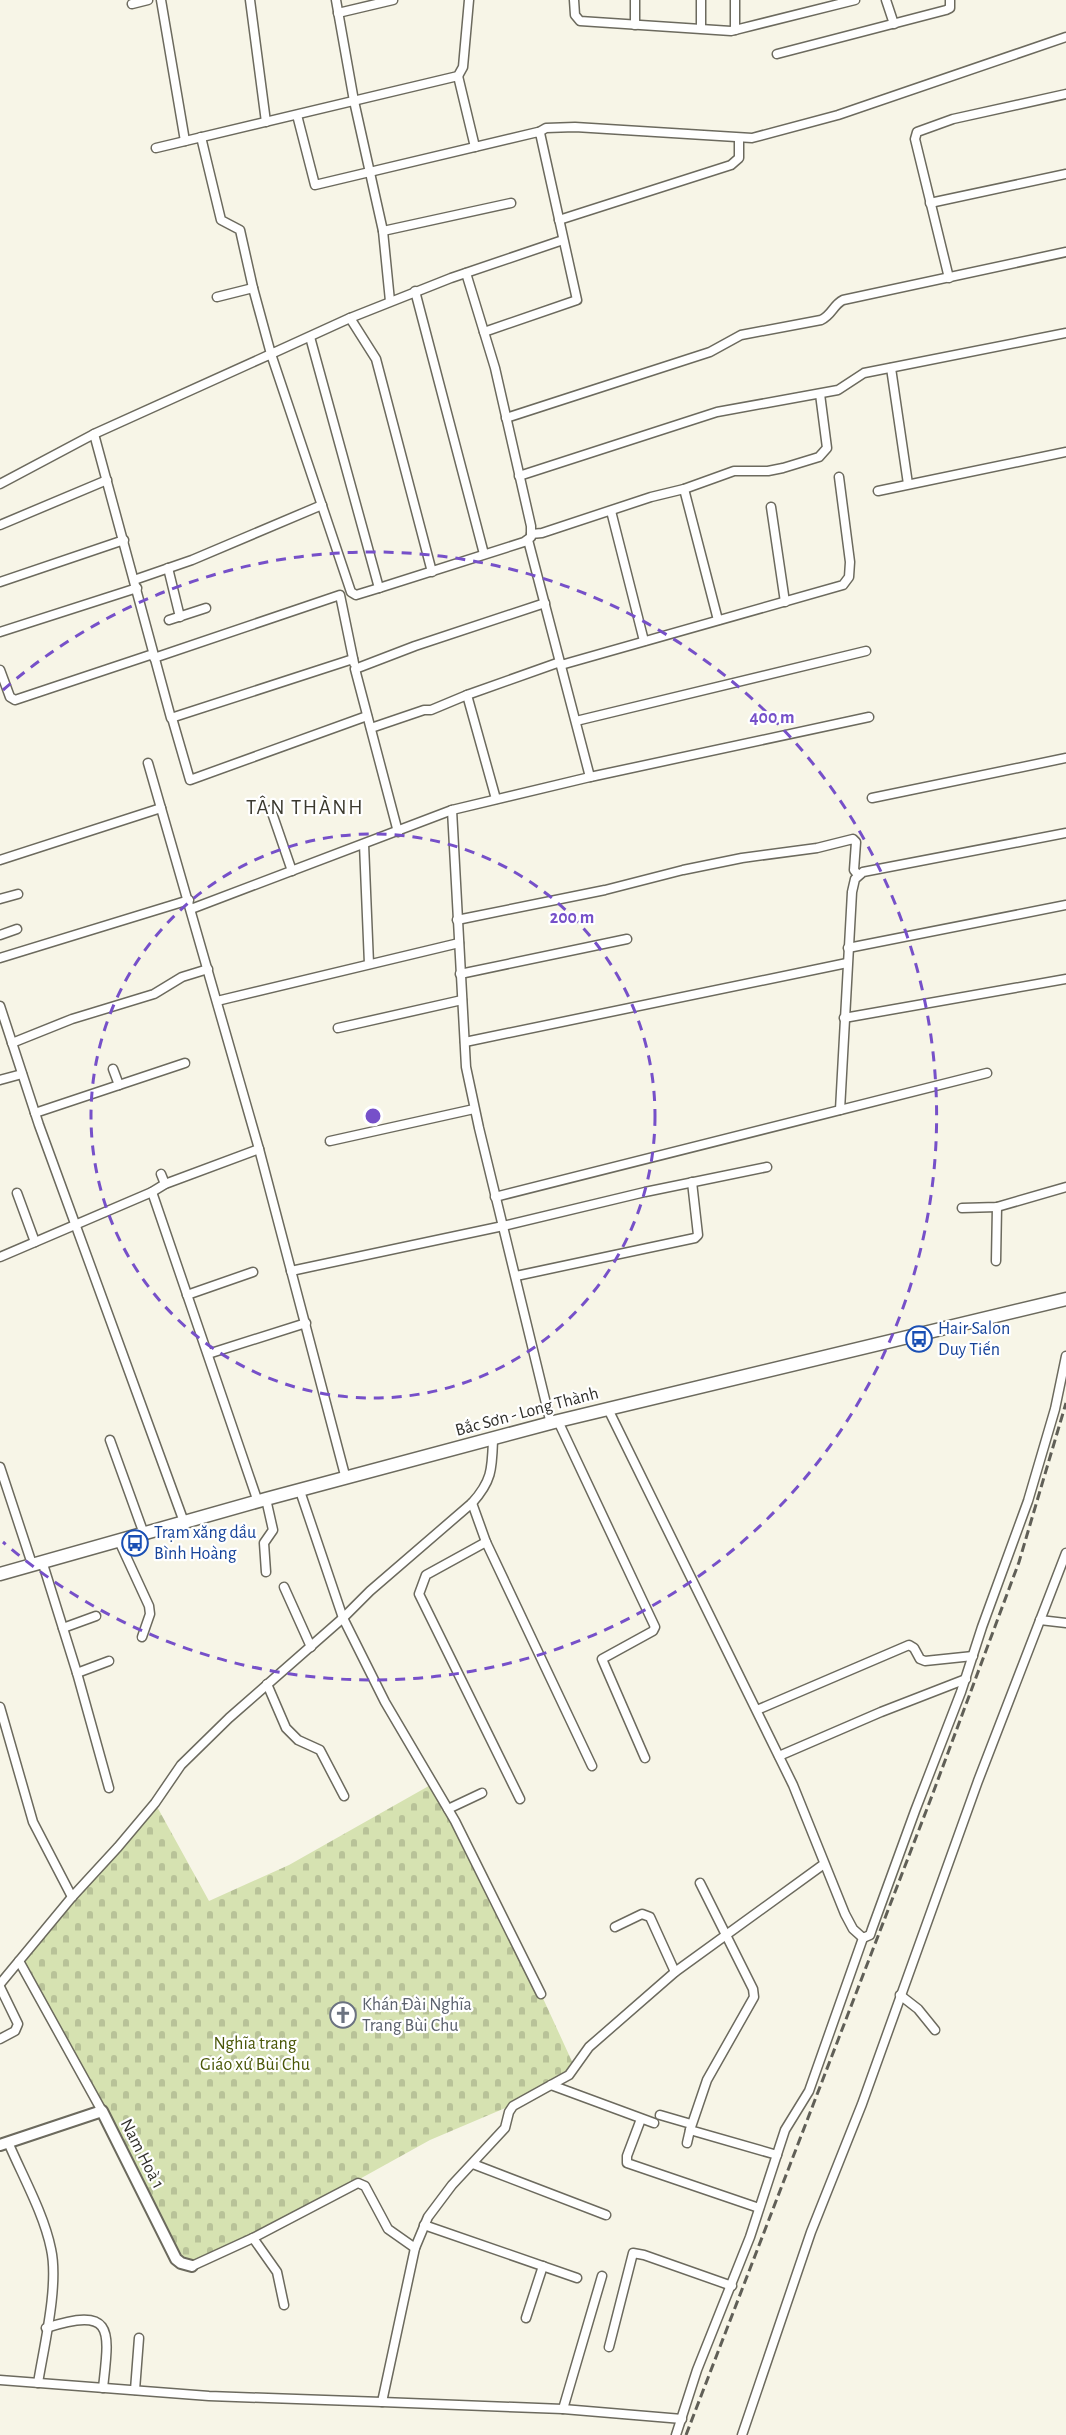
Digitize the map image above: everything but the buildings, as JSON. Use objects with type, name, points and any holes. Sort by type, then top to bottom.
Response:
[{"type":"main road","name":"Bắc Sơn - Long Thành","points":[[0,1574],[554,1422],[1066,1299]]},
{"type":"street","points":[[132,4],[148,0]]},
{"type":"street","points":[[161,0],[185,141]]},
{"type":"street","points":[[250,0],[266,122]]},
{"type":"street","points":[[336,0],[354,101],[383,231],[390,301]]},
{"type":"street","points":[[338,13],[393,0]]},
{"type":"street","points":[[469,0],[463,67],[458,76],[475,147]]},
{"type":"street","points":[[574,0],[575,15],[580,21],[635,26],[735,30],[855,0]]},
{"type":"street","points":[[635,0],[635,26]]},
{"type":"street","points":[[701,0],[701,28]]},
{"type":"street","points":[[735,0],[735,30]]},
{"type":"street","points":[[886,0],[894,24]]},
{"type":"street","points":[[777,54],[946,10],[950,8],[951,0]]},
{"type":"street","points":[[297,115],[315,185],[539,132],[546,128],[575,127],[739,138],[758,136],[838,116],[1066,37]]},
{"type":"street","points":[[156,148],[458,76]]},
{"type":"street","points":[[949,278],[915,139],[917,132],[953,119],[1066,94]]},
{"type":"street","points":[[484,332],[576,301],[539,132]]},
{"type":"street","points":[[201,137],[217,209],[224,223],[240,230],[271,354],[351,592],[356,596],[734,471],[768,471],[823,454],[827,448],[820,394]]},
{"type":"street","points":[[559,220],[731,165],[739,158],[739,138]]},
{"type":"street","points":[[930,203],[1066,174]]},
{"type":"street","points":[[383,231],[511,203]]},
{"type":"street","points":[[0,484],[94,434],[350,318],[415,291],[563,240]]},
{"type":"street","points":[[506,418],[710,352],[735,337],[821,320],[829,315],[840,301],[1066,252]]},
{"type":"street","points":[[466,273],[506,418],[529,537],[590,777]]},
{"type":"street","points":[[217,297],[253,288]]},
{"type":"street","points":[[415,291],[484,554]]},
{"type":"street","points":[[350,318],[376,359],[432,572]]},
{"type":"street","points":[[519,476],[724,410],[820,394],[845,387],[858,375],[864,373],[1066,333]]},
{"type":"street","points":[[310,337],[379,588]]},
{"type":"street","points":[[891,368],[908,484]]},
{"type":"street","points":[[94,434],[153,656],[190,780],[367,716]]},
{"type":"street","points":[[878,491],[1066,452]]},
{"type":"street","points":[[371,728],[424,710],[431,710],[560,663],[837,587],[849,577],[850,562],[839,477]]},
{"type":"street","points":[[0,525],[107,480]]},
{"type":"street","points":[[684,489],[718,620]]},
{"type":"street","points":[[0,632],[135,584],[168,568],[322,505]]},
{"type":"street","points":[[771,507],[785,602]]},
{"type":"street","points":[[611,511],[644,641]]},
{"type":"street","points":[[0,582],[124,540]]},
{"type":"street","points":[[168,568],[180,617]]},
{"type":"street","points":[[0,670],[10,697],[15,700],[351,592]]},
{"type":"street","points":[[340,595],[352,659],[398,832]]},
{"type":"street","points":[[355,669],[415,646],[545,603]]},
{"type":"street","points":[[169,620],[206,608]]},
{"type":"street","points":[[576,720],[866,651]]},
{"type":"street","points":[[172,718],[352,659]]},
{"type":"street","points":[[467,695],[496,798]]},
{"type":"street","points":[[0,958],[190,904],[292,871],[452,810],[590,777],[869,717]]},
{"type":"street","points":[[872,798],[1066,758]]},
{"type":"street","points":[[148,763],[259,1149],[346,1479]]},
{"type":"street","points":[[0,860],[160,808]]},
{"type":"street","points":[[272,810],[292,871]]},
{"type":"street","points":[[452,810],[466,1067],[474,1109],[554,1422],[655,1627],[653,1631],[605,1655],[602,1661],[645,1758]]},
{"type":"street","points":[[840,1110],[852,892],[858,875],[863,872],[956,856],[1066,832]]},
{"type":"street","points":[[458,920],[605,890],[693,868],[742,858],[817,848],[853,839],[856,842],[854,870],[858,875]]},
{"type":"street","points":[[364,844],[369,964]]},
{"type":"street","points":[[0,899],[18,894]]},
{"type":"street","points":[[848,948],[1066,905]]},
{"type":"street","points":[[0,935],[17,930]]},
{"type":"street","points":[[460,974],[627,939]]},
{"type":"street","points":[[217,1001],[459,943]]},
{"type":"street","points":[[465,1042],[847,963]]},
{"type":"street","points":[[12,1043],[72,1019],[154,994],[182,977],[208,969]]},
{"type":"street","points":[[844,1018],[1066,979]]},
{"type":"street","points":[[338,1028],[462,1000]]},
{"type":"street","points":[[0,1006],[35,1113],[184,1522]]},
{"type":"street","points":[[35,1113],[185,1062]]},
{"type":"street","points":[[113,1069],[118,1085]]},
{"type":"street","points":[[495,1197],[987,1073]]},
{"type":"street","points":[[0,1080],[22,1074]]},
{"type":"street","points":[[330,1141],[474,1109]]},
{"type":"street","points":[[0,1257],[152,1192],[165,1184],[259,1149]]},
{"type":"street","points":[[291,1271],[767,1167]]},
{"type":"street","points":[[161,1174],[165,1184]]},
{"type":"street","points":[[516,1276],[696,1237],[698,1225],[693,1182]]},
{"type":"street","points":[[962,1208],[997,1207],[1066,1187]]},
{"type":"street","points":[[16,1192],[35,1242]]},
{"type":"street","points":[[152,1192],[208,1354],[273,1530],[264,1544],[266,1572]]},
{"type":"street","points":[[996,1261],[997,1207]]},
{"type":"street","points":[[187,1295],[253,1272]]},
{"type":"street","points":[[208,1354],[306,1323]]},
{"type":"street","points":[[676,2435],[697,2370],[732,2286],[785,2130],[797,2107],[809,2091],[863,1938],[870,1935],[966,1679],[1028,1501],[1055,1409],[1066,1356]]},
{"type":"street","points":[[608,1409],[779,1756],[845,1914],[853,1929],[863,1938]]},
{"type":"street","points":[[110,1440],[144,1534]]},
{"type":"street","points":[[0,2039],[15,2031],[18,2024],[0,1986],[19,1960],[133,1830],[181,1765],[267,1684],[484,1490],[491,1474],[493,1440]]},
{"type":"street","points":[[0,1467],[63,1628],[109,1788]]},
{"type":"street","points":[[300,1491],[343,1618],[385,1702],[448,1809],[541,1994]]},
{"type":"street","points":[[472,1503],[486,1542],[592,1766]]},
{"type":"street","points":[[119,1541],[149,1606],[150,1614],[142,1637]]},
{"type":"street","points":[[486,1542],[426,1575],[419,1594],[520,1799]]},
{"type":"street","points":[[742,2435],[811,2232],[862,2104],[900,1995],[1066,1553]]},
{"type":"street","points":[[284,1587],[311,1647]]},
{"type":"street","points":[[63,1628],[96,1616]]},
{"type":"street","points":[[1040,1620],[1066,1623]]},
{"type":"street","points":[[757,1710],[909,1645],[914,1648],[920,1659],[925,1661],[973,1656]]},
{"type":"street","points":[[77,1673],[109,1661]]},
{"type":"street","points":[[779,1756],[881,1712],[966,1679]]},
{"type":"street","points":[[267,1684],[286,1728],[298,1740],[320,1750],[344,1796]]},
{"type":"street","points":[[0,1707],[33,1822],[72,1897]]},
{"type":"street","points":[[448,1809],[482,1793]]},
{"type":"street","points":[[382,2402],[415,2248],[424,2225],[433,2207],[505,2128],[513,2106],[572,2072],[589,2047],[675,1972],[824,1864]]},
{"type":"street","points":[[687,2143],[707,2080],[754,1997],[753,1989],[700,1883]]},
{"type":"street","points":[[615,1927],[642,1914],[650,1917],[675,1972]]},
{"type":"street","points":[[19,1960],[102,2111]]},
{"type":"street","points":[[900,1995],[918,2009],[935,2030]]},
{"type":"street","points":[[551,2085],[654,2123]]},
{"type":"street","name":"Nam Hoà 1","points":[[4,2143],[102,2111],[176,2259],[192,2266]]},
{"type":"street","points":[[660,2115],[777,2155]]},
{"type":"street","points":[[641,2119],[627,2157],[627,2163],[759,2208]]},
{"type":"street","points":[[4,2143],[52,2250],[51,2294],[38,2383]]},
{"type":"street","points":[[473,2164],[606,2215]]},
{"type":"street","points":[[192,2266],[361,2183],[388,2229],[415,2248]]},
{"type":"street","points":[[424,2225],[577,2278]]},
{"type":"street","points":[[253,2238],[276,2272],[284,2305]]},
{"type":"street","points":[[609,2347],[633,2253],[732,2286]]},
{"type":"street","points":[[526,2318],[543,2266]]},
{"type":"street","points":[[563,2409],[602,2276]]},
{"type":"street","points":[[46,2328],[85,2320],[99,2322],[107,2340],[103,2388]]},
{"type":"street","points":[[135,2390],[139,2338]]},
{"type":"street","points":[[0,2380],[231,2397],[563,2409],[682,2418]]},
{"type":"green space","name":"Nghĩa trang Giáo xứ Bùi Chu","points":[[434,1783],[541,1994],[575,2068],[517,2103],[430,2140],[253,2238],[192,2266],[176,2259],[19,1961],[155,1803],[209,1901],[289,1865]]},
{"type":"railway","points":[[686,2435],[930,1801],[1019,1562],[1066,1403]]},
{"type":"place","name":"Hair Salon Duy Tiến","points":[[919,1339]]},
{"type":"place","name":"Trạm xăng dầu Bình Hoàng","points":[[135,1543]]},
{"type":"place","name":"Khán Đài Nghĩa Trang Bùi Chu","points":[[343,2015]]},
{"type":"district","name":"TÂN THÀNH","points":[[305,807]]}]
